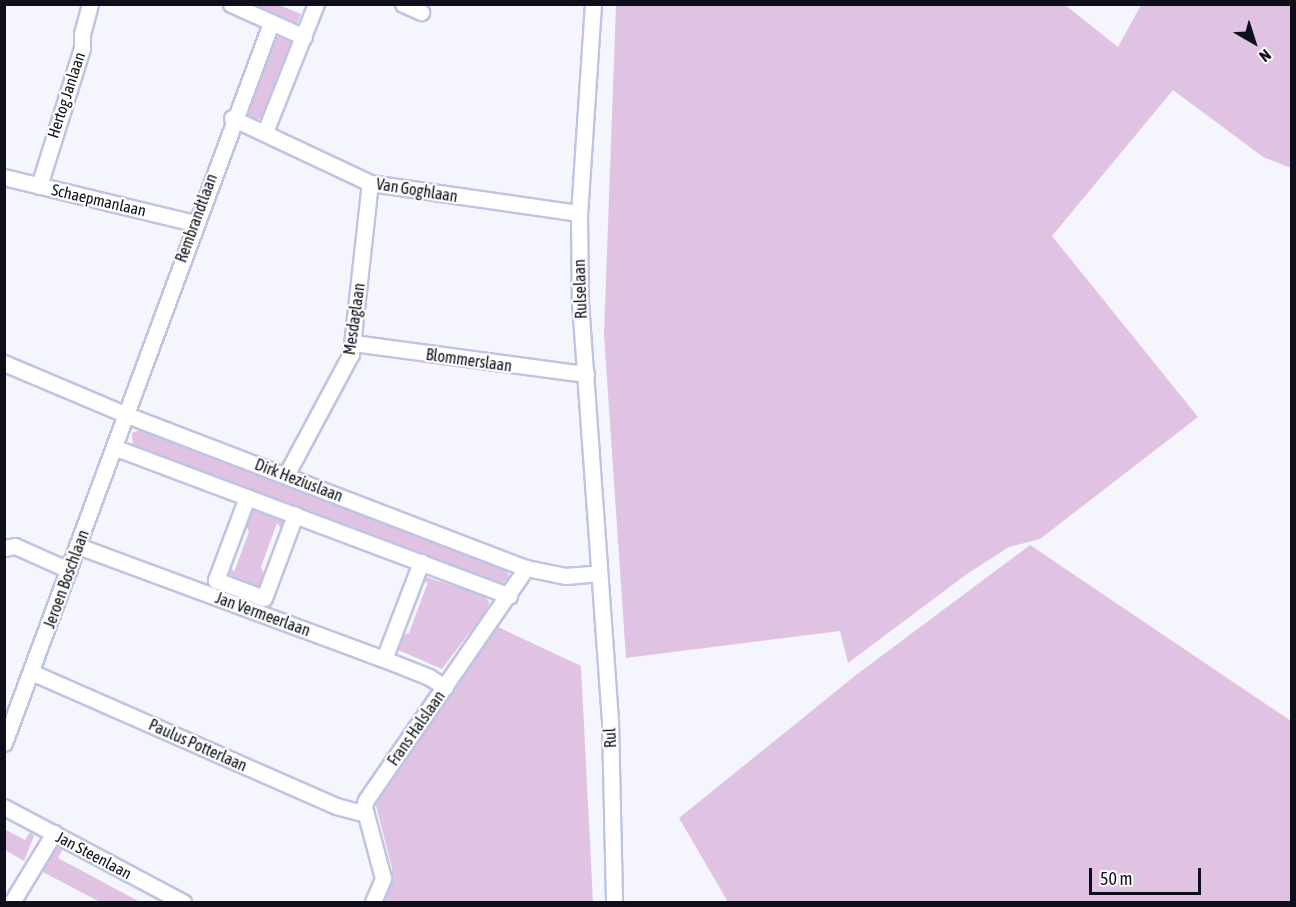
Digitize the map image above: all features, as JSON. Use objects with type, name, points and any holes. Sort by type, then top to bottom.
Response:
[{"type":"street","name":"Hertog Janlaan","points":[[39,186],[82,48],[82,34],[90,4]]},
{"type":"street","points":[[231,4],[304,37]]},
{"type":"street","points":[[265,132],[316,4]]},
{"type":"street","points":[[403,4],[421,12]]},
{"type":"street","name":"Rulselaan","points":[[593,4],[579,213],[598,573]]},
{"type":"street","name":"Rembrandtlaan","points":[[127,415],[232,118],[271,23]]},
{"type":"street","name":"Van Goghlaan","points":[[232,118],[370,183],[579,213]]},
{"type":"street","name":"Schaepmanlaan","points":[[4,177],[194,223]]},
{"type":"street","name":"Mesdaglaan","points":[[286,475],[345,370],[353,343],[370,183]]},
{"type":"street","name":"Blommerslaan","points":[[353,343],[586,374]]},
{"type":"street","name":"Dirk Heziuslaan","points":[[4,363],[127,415],[526,568],[566,576],[598,573]]},
{"type":"street","name":"Jeroen Boschlaan","points":[[4,743],[127,415]]},
{"type":"street","name":"Dirk Heziuslaan","points":[[116,448],[509,596]]},
{"type":"street","name":"Dirk Heziuslaan","points":[[247,497],[216,580],[264,598],[296,515]]},
{"type":"street","points":[[4,548],[15,546],[69,570]]},
{"type":"street","name":"Jan Vermeerlaan","points":[[78,546],[384,659],[429,677],[445,687]]},
{"type":"street","points":[[384,659],[422,562]]},
{"type":"street","name":"Frans Halslaan","points":[[366,814],[366,800],[373,788],[509,596],[526,568]]},
{"type":"street","name":"Rul","points":[[598,573],[610,723],[614,903]]},
{"type":"street","name":"Paulus Potterlaan","points":[[31,672],[336,806],[366,814]]},
{"type":"street","name":"Jan Steenlaan","points":[[4,807],[183,903]]},
{"type":"street","points":[[366,814],[383,878],[373,903]]},
{"type":"street","points":[[12,903],[54,833]]},
{"type":"shaded area","points":[[247,5],[279,5],[301,14],[297,24],[293,24]]},
{"type":"shaded area","points":[[616,5],[1065,5],[1118,47],[1141,5],[1291,5],[1291,168],[1263,157],[1173,90],[1052,236],[1198,417],[1040,539],[1009,547],[967,574],[848,663],[840,631],[626,658],[604,335]]},
{"type":"shaded area","points":[[276,36],[289,40],[293,48],[264,118],[254,120],[244,109],[271,38]]},
{"type":"shaded area","points":[[145,428],[507,568],[509,578],[499,586],[133,449],[132,433]]},
{"type":"shaded area","points":[[254,507],[283,518],[286,523],[284,532],[277,523],[261,567],[267,581],[255,590],[226,572],[228,563],[234,572],[249,532],[243,518]]},
{"type":"shaded area","points":[[1030,545],[1291,721],[1291,902],[728,902],[679,818],[856,675]]},
{"type":"shaded area","points":[[426,577],[482,595],[489,601],[488,608],[442,669],[398,650],[400,637],[409,633],[428,582],[421,583]]},
{"type":"shaded area","points":[[498,627],[581,666],[593,902],[383,902],[392,882],[392,868],[376,806],[378,797]]},
{"type":"shaded area","points":[[4,829],[25,840],[30,832],[34,836],[24,861],[5,850]]},
{"type":"shaded area","points":[[64,847],[58,858],[140,902],[100,902],[39,870],[53,848]]}]
